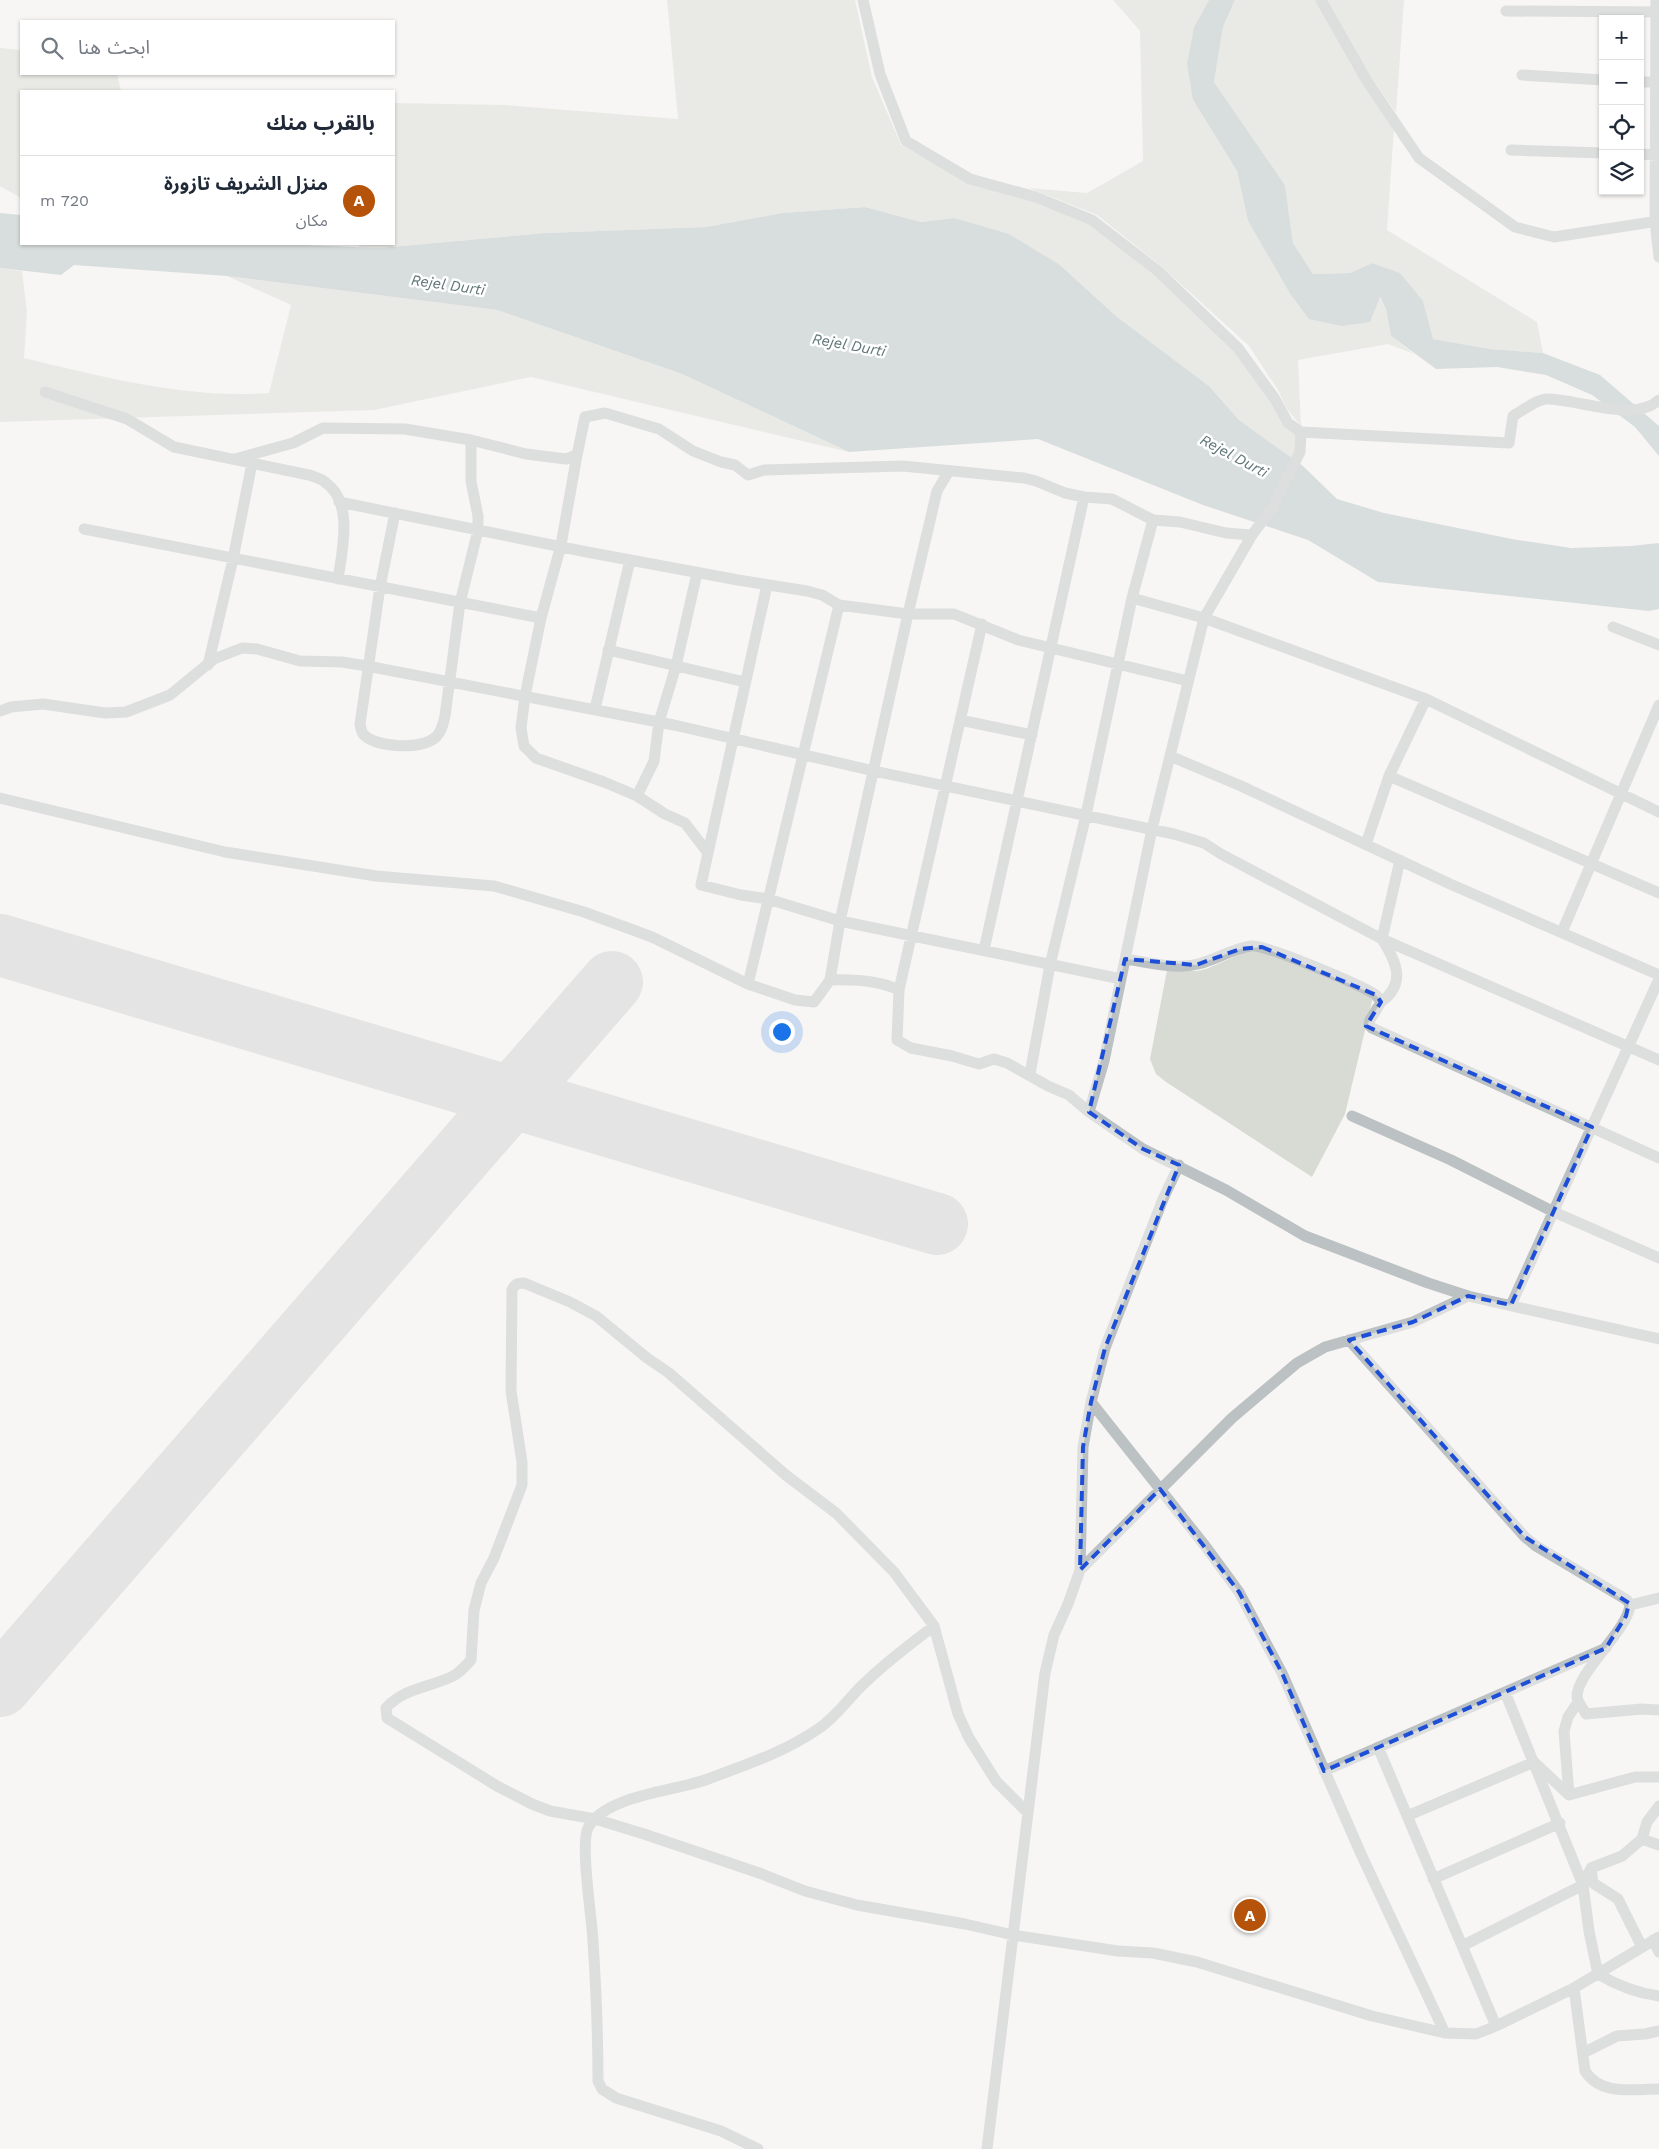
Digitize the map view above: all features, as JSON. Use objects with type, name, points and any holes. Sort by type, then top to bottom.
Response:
[{"type":"street","points":[[862,0],[880,74],[906,141],[970,179],[1036,197],[1092,220],[1158,271],[1238,348],[1276,399],[1288,424],[1302,432],[1509,443],[1513,416],[1545,399],[1623,410],[1642,409],[1652,406],[1659,400]]},
{"type":"street","points":[[1321,0],[1367,81],[1419,158],[1516,227],[1554,237],[1657,221]]},
{"type":"street","points":[[1506,11],[1657,8],[1657,221],[1659,257]]},
{"type":"street","points":[[1522,75],[1599,80]]},
{"type":"street","points":[[1644,82],[1657,82]]},
{"type":"street","points":[[1511,150],[1599,153]]},
{"type":"street","points":[[1644,154],[1657,155]]},
{"type":"street","points":[[45,392],[127,419],[153,436],[174,446],[309,475],[326,482],[334,490],[343,514],[344,527],[338,579]]},
{"type":"street","points":[[708,853],[685,823],[665,814],[637,796],[536,758],[524,746],[522,728],[525,696],[540,618],[560,545],[585,417],[605,413],[659,429],[693,450],[721,462],[735,465],[748,475],[764,470],[903,466],[1031,479],[1065,494],[1084,498],[1112,499],[1153,520],[1180,522],[1226,533],[1252,535]]},
{"type":"street","points":[[235,459],[293,443],[323,428],[405,429],[471,440],[526,454],[566,459],[577,455]]},
{"type":"street","points":[[1089,1112],[1104,1061],[1152,829],[1204,618],[1252,535],[1272,508],[1300,452],[1302,432]]},
{"type":"street","points":[[395,514],[380,586],[360,724],[363,734],[373,741],[406,746],[424,743],[435,738],[442,730],[460,603],[478,530],[478,516],[471,481],[471,440]]},
{"type":"street","points":[[208,664],[233,559],[252,463]]},
{"type":"street","points":[[0,798],[224,852],[376,876],[494,886],[584,912],[652,937],[748,984],[795,1000],[814,1002],[830,980],[840,921],[908,614],[937,491],[949,471]]},
{"type":"street","points":[[984,950],[1084,498]]},
{"type":"street","points":[[339,502],[697,573],[822,595],[839,604],[908,614],[954,614],[1018,640],[1188,681]]},
{"type":"street","points":[[1030,1074],[1050,965],[1086,815],[1132,598],[1153,520]]},
{"type":"street","points":[[84,529],[540,618]]},
{"type":"street","points":[[595,709],[630,560]]},
{"type":"street","points":[[637,796],[654,761],[659,722],[676,666],[697,573]]},
{"type":"street","points":[[767,584],[701,885],[741,896],[768,899],[840,921],[1121,979]]},
{"type":"street","points":[[1132,598],[1204,618],[1426,699],[1659,812]]},
{"type":"street","points":[[748,984],[839,604]]},
{"type":"street","points":[[982,624],[899,990],[897,1040],[911,1048],[952,1056],[973,1063],[979,1064],[994,1059],[1007,1062],[1048,1086],[1069,1095],[1089,1112],[1143,1149],[1179,1165],[1226,1190],[1305,1236],[1428,1283],[1468,1296],[1659,1339]]},
{"type":"street","points":[[1613,627],[1659,646]]},
{"type":"street","points":[[0,711],[11,707],[43,704],[105,713],[126,712],[170,695],[208,664],[225,654],[249,648],[300,660],[342,662],[367,666],[659,722],[874,771],[1152,829],[1204,843],[1221,854],[1382,939],[1659,1060]]},
{"type":"street","points":[[608,650],[745,682]]},
{"type":"street","points":[[1366,844],[1389,776],[1426,699]]},
{"type":"street","points":[[1562,932],[1621,794],[1655,727],[1659,705]]},
{"type":"street","points":[[960,720],[1032,735]]},
{"type":"street","points":[[1170,756],[1241,786],[1659,977],[1511,1305]]},
{"type":"street","points":[[1389,776],[1659,893]]},
{"type":"street","points":[[1400,860],[1382,939],[1395,961],[1397,979],[1395,988],[1381,1002],[1369,1025],[1659,1158]]},
{"type":"street","points":[[1125,960],[1173,966],[1196,965],[1240,949],[1252,946],[1262,947],[1371,992],[1381,1002]]},
{"type":"street","points":[[830,980],[874,982],[899,990]]},
{"type":"street","points":[[1352,1116],[1450,1160],[1554,1212],[1659,1258]]},
{"type":"street","points":[[987,2149],[1049,1652],[1080,1570],[1083,1448],[1091,1402],[1105,1348],[1163,1199],[1179,1165]]},
{"type":"street","points":[[1028,1813],[996,1781],[969,1738],[958,1714],[934,1626],[894,1572],[836,1513],[787,1476],[675,1379],[596,1316],[570,1302],[519,1283],[512,1290],[511,1391],[522,1462],[522,1485],[494,1558],[481,1583],[474,1610],[471,1660],[455,1676],[426,1685],[393,1700],[386,1708],[388,1718],[497,1786],[550,1811],[595,1819],[707,1855],[805,1891],[857,1905],[965,1924],[1013,1935],[1118,1951],[1153,1953],[1197,1962],[1372,2016],[1445,2033],[1476,2034],[1496,2026],[1574,1988],[1656,1938],[1659,1952]]},
{"type":"street","points":[[1080,1570],[1232,1418],[1297,1363],[1325,1347],[1413,1322],[1468,1296]]},
{"type":"street","points":[[1349,1340],[1525,1537],[1536,1546],[1627,1600],[1630,1604]]},
{"type":"street","points":[[1091,1402],[1239,1592],[1282,1672],[1361,1854],[1445,2033]]},
{"type":"street","points":[[1630,1604],[1659,1598]]},
{"type":"street","points":[[1630,1604],[1626,1616],[1606,1648],[1587,1672],[1578,1690],[1578,1702],[1586,1714],[1642,1709],[1659,1710]]},
{"type":"street","points":[[758,2149],[713,2128],[616,2098],[602,2089],[598,2081],[593,1941],[586,1843],[588,1829],[595,1819],[615,1805],[668,1788],[704,1780],[752,1763],[791,1745],[819,1729],[868,1679],[934,1626]]},
{"type":"street","points":[[1324,1771],[1606,1648]]},
{"type":"street","points":[[1505,1692],[1560,1823],[1583,1885],[1589,1931],[1598,1974],[1620,1987],[1638,1993],[1659,1996]]},
{"type":"street","points":[[1569,1795],[1564,1731],[1568,1717],[1578,1702]]},
{"type":"street","points":[[1378,1748],[1496,2026]]},
{"type":"street","points":[[1534,1762],[1569,1795]]},
{"type":"street","points":[[1407,1816],[1534,1762]]},
{"type":"street","points":[[1569,1795],[1635,1777],[1659,1777]]},
{"type":"street","points":[[1462,1946],[1583,1885],[1591,1868],[1622,1856],[1642,1839],[1647,1822],[1659,1806]]},
{"type":"street","points":[[1433,1879],[1560,1823]]},
{"type":"street","points":[[1642,1839],[1659,1845]]},
{"type":"street","points":[[1591,1868],[1593,1883],[1618,1899],[1642,1947]]},
{"type":"street","points":[[1574,1988],[1585,2071],[1590,2079],[1609,2089],[1659,2088]]},
{"type":"street","points":[[1583,2053],[1617,2036],[1659,2031]]},
{"type":"highlighted area","points":[[1262,947],[1376,995],[1381,1002],[1366,1026],[1592,1127],[1511,1305],[1468,1296],[1413,1322],[1349,1340],[1525,1537],[1629,1603],[1626,1616],[1606,1648],[1324,1771],[1282,1673],[1239,1592],[1160,1489],[1080,1570],[1083,1447],[1091,1402],[1105,1348],[1179,1165],[1143,1149],[1089,1112],[1125,959],[1196,965],[1240,949]]},
{"type":"shaded area","points":[[667,0],[855,0],[872,77],[901,145],[970,184],[1035,201],[1091,224],[1155,273],[1236,351],[1298,433],[1293,459],[1239,420],[1209,386],[1116,316],[1060,265],[954,218],[921,222],[865,207],[782,213],[706,227],[545,233],[379,248],[359,247],[359,245],[395,245],[395,103],[506,105],[678,119]]},
{"type":"shaded area","points":[[1113,0],[1209,0],[1194,27],[1193,100],[1237,171],[1248,221],[1289,292],[1379,297],[1386,309],[1391,336],[1414,354],[1388,344],[1298,360],[1301,426],[1287,409],[1278,390],[1249,346],[1161,266],[1097,215],[1029,188],[1087,193],[1143,161],[1140,31]]},
{"type":"shaded area","points":[[1235,0],[1315,0],[1394,128],[1387,230],[1537,322],[1543,353],[1490,349],[1432,339],[1423,301],[1372,263],[1350,273],[1313,274],[1293,243],[1285,185],[1214,82],[1223,27]]},
{"type":"shaded area","points":[[1327,0],[1404,0],[1396,113],[1371,77]]},
{"type":"shaded area","points":[[0,48],[20,50],[20,75],[117,75],[121,90],[20,90],[20,197],[0,186]]},
{"type":"shaded area","points":[[0,268],[22,271],[27,312],[24,358],[115,379],[176,390],[207,393],[269,393],[291,305],[227,276],[497,310],[682,374],[849,452],[531,377],[374,410],[0,422]]},
{"type":"shaded area","points":[[1263,950],[1373,997],[1345,1114],[1312,1177],[1166,1082],[1156,1074],[1150,1059],[1167,970],[1197,971],[1243,953]]},
{"type":"water","points":[[1209,0],[1235,0],[1223,27],[1214,82],[1285,185],[1293,243],[1313,274],[1350,273],[1372,263],[1400,273],[1423,301],[1433,339],[1490,349],[1543,353],[1600,375],[1659,426],[1659,456],[1635,427],[1592,395],[1546,375],[1497,367],[1436,369],[1391,336],[1386,309],[1380,297],[1370,322],[1342,326],[1309,319],[1289,292],[1248,221],[1237,171],[1193,100],[1187,64],[1194,27]]},
{"type":"water","name":"Rejel Durti","points":[[865,207],[921,222],[954,218],[1009,234],[1060,265],[1116,316],[1209,386],[1239,420],[1303,466],[1337,499],[1384,513],[1512,539],[1571,548],[1659,543],[1659,609],[1649,611],[1378,582],[1308,540],[1203,505],[1038,439],[849,452],[682,374],[497,310],[227,276],[74,265],[61,275],[0,268],[0,213],[20,215],[20,245],[302,245],[379,248],[545,233],[706,227],[782,213]]},
{"type":"runway","points":[[0,945],[937,1224]]},
{"type":"runway","points":[[0,1686],[612,982]]},
{"type":"place","name":"منزل الشريف تازورة","points":[[1250,1915]]}]
